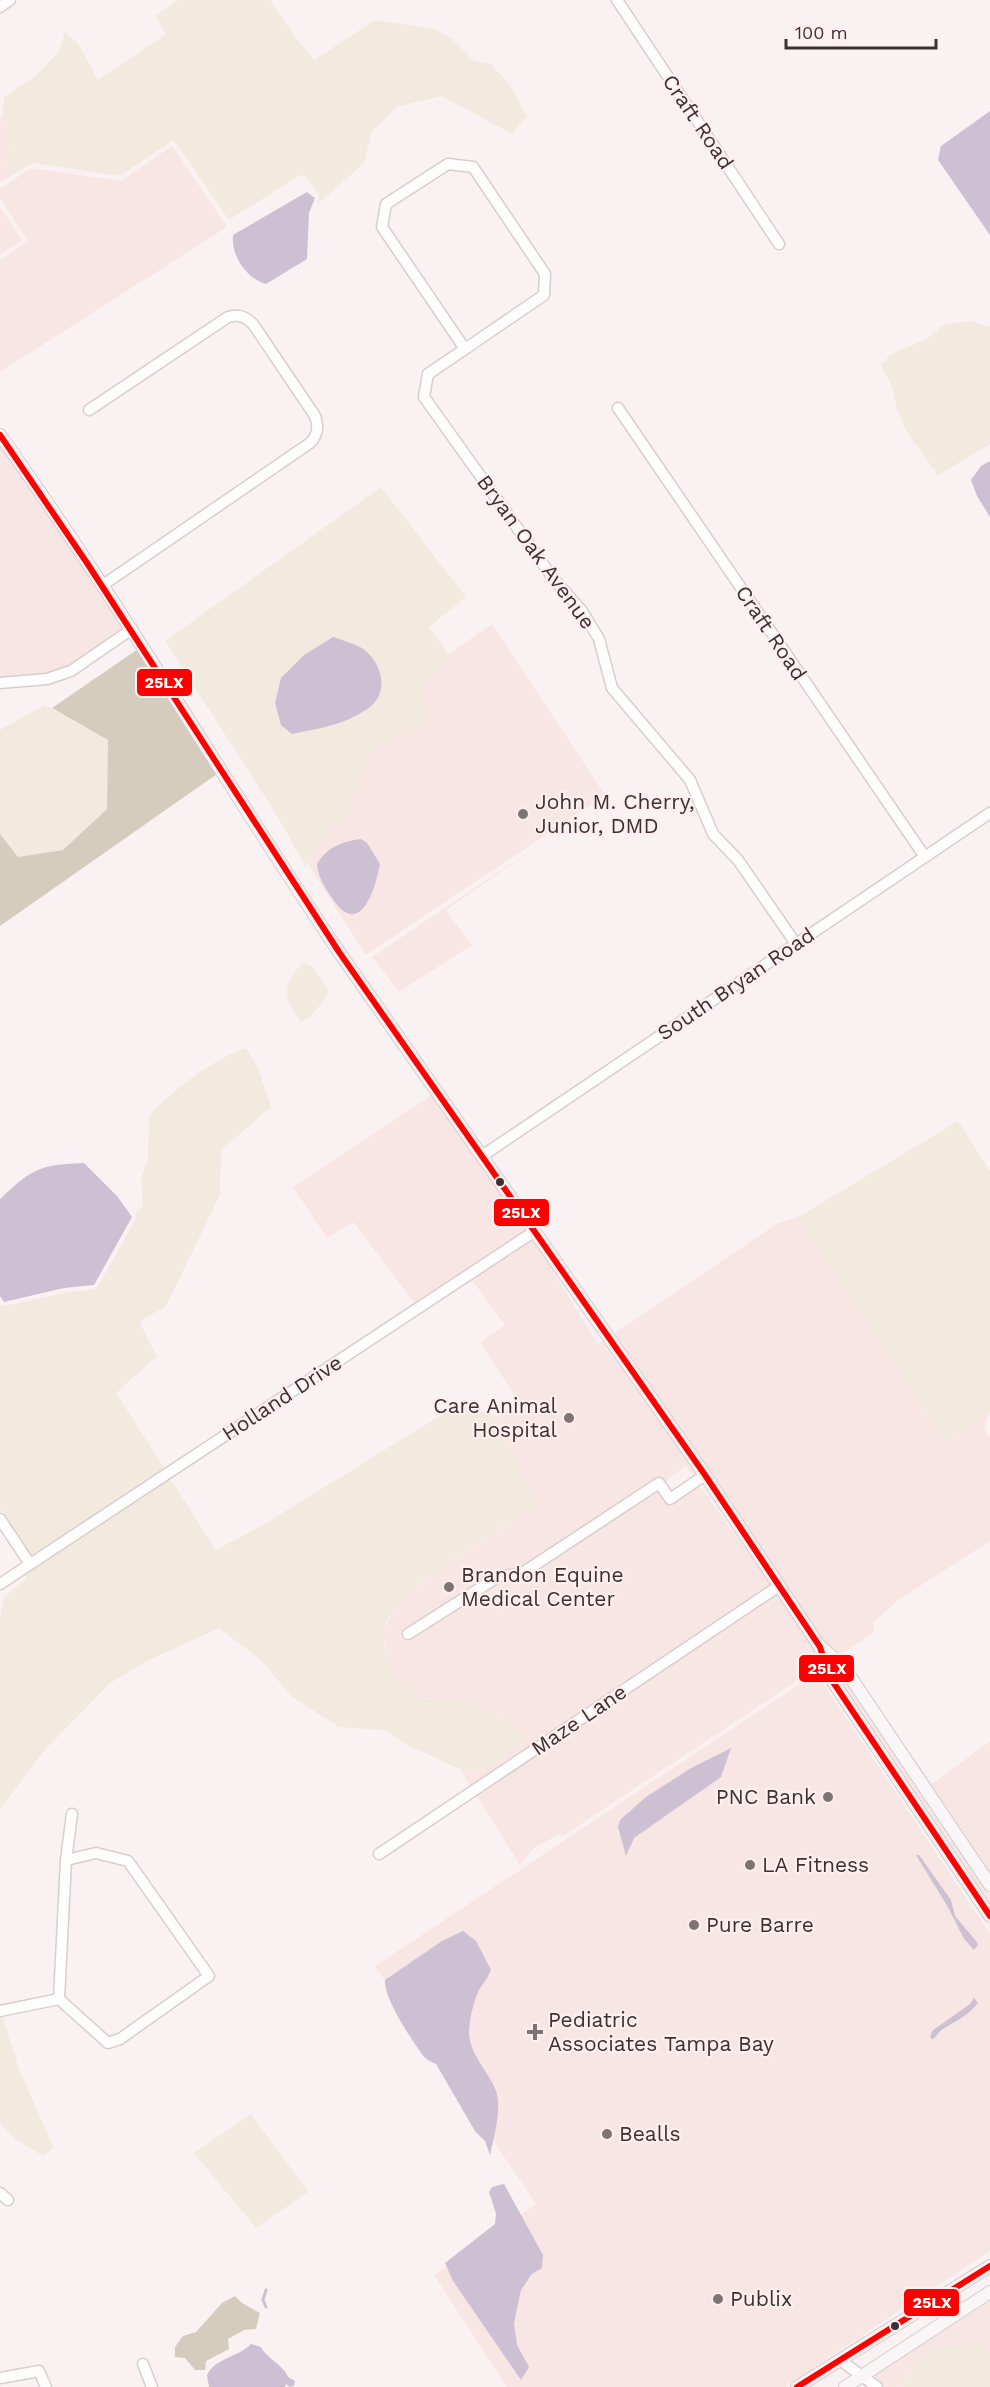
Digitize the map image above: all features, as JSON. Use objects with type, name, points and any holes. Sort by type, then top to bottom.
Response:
[{"type":"main road","points":[[0,435],[132,629],[281,866],[780,1586],[820,1647],[829,1676],[990,1916]]},
{"type":"main road","points":[[820,1647],[843,1666],[990,1885]]},
{"type":"main road","points":[[797,2387],[990,2266]]},
{"type":"main road","points":[[845,2387],[990,2292]]},
{"type":"street","points":[[0,7],[10,0]]},
{"type":"street","name":"Craft Road","points":[[617,0],[779,244]]},
{"type":"street","name":"Bryan Oak Avenue","points":[[465,349],[382,227],[386,204],[448,164],[473,167],[546,274],[544,295],[465,349],[428,374],[424,397],[552,578],[582,611],[599,639],[612,688],[690,780],[713,834],[738,860],[796,944]]},
{"type":"street","points":[[89,410],[234,315],[241,316],[253,324],[318,423],[315,438],[310,443],[103,585]]},
{"type":"street","name":"Craft Road","points":[[618,408],[925,857]]},
{"type":"street","points":[[0,683],[47,679],[71,670],[132,629]]},
{"type":"street","name":"South Bryan Road","points":[[482,1156],[989,816]]},
{"type":"street","name":"Holland Drive","points":[[0,1584],[534,1231]]},
{"type":"street","points":[[408,1634],[499,1576],[521,1574],[659,1483],[670,1499],[705,1475]]},
{"type":"street","points":[[0,1519],[30,1564]]},
{"type":"street","name":"Maze Lane","points":[[379,1854],[780,1586]]},
{"type":"street","points":[[59,1999],[66,1860],[72,1814]]},
{"type":"street","points":[[59,1999],[108,2043],[120,2039],[209,1977],[128,1861],[96,1853],[66,1860]]},
{"type":"street","points":[[0,2011],[59,1999]]},
{"type":"street","points":[[840,2360],[877,2387]]},
{"type":"street","points":[[143,2364],[152,2387]]},
{"type":"street","points":[[0,2378],[39,2371],[46,2387]]},
{"type":"shaded area","points":[[178,0],[270,0],[314,60],[375,20],[435,29],[451,38],[474,61],[491,64],[510,85],[527,116],[512,134],[442,96],[397,107],[372,131],[364,163],[317,205],[319,195],[306,176],[300,175],[229,220],[175,142],[172,141],[120,176],[33,163],[14,174],[7,171],[9,140],[3,115],[4,97],[38,74],[59,51],[65,32],[78,43],[98,80],[166,34],[155,16]]},
{"type":"shaded area","points":[[990,111],[990,235],[938,160],[941,146]]},
{"type":"shaded area","points":[[3,115],[9,140],[7,171],[14,174],[0,183],[0,116]]},
{"type":"shaded area","points":[[172,146],[227,227],[0,372],[0,260],[28,241],[0,198],[0,189],[31,168],[121,181]]},
{"type":"shaded area","points":[[307,192],[315,198],[309,213],[307,259],[266,284],[252,277],[237,258],[233,235]]},
{"type":"shaded area","points":[[0,207],[22,240],[0,255]]},
{"type":"shaded area","points":[[970,321],[990,327],[990,444],[938,475],[906,431],[891,385],[881,365],[890,355],[928,338],[943,325]]},
{"type":"shaded area","points":[[0,445],[124,628],[69,666],[46,674],[0,678]]},
{"type":"shaded area","points":[[990,461],[990,517],[977,496],[971,480],[981,466]]},
{"type":"shaded area","points":[[381,487],[466,597],[429,627],[449,655],[419,692],[429,713],[421,722],[368,753],[363,775],[348,807],[348,817],[327,829],[306,864],[307,870],[277,815],[165,641]]},
{"type":"shaded area","points":[[492,624],[605,795],[366,955],[258,786]]},
{"type":"shaded area","points":[[333,637],[360,647],[372,658],[380,672],[379,696],[371,706],[351,718],[326,727],[292,734],[281,725],[275,703],[281,678],[304,655]]},
{"type":"shaded area","points":[[138,649],[217,774],[0,926],[0,834],[18,857],[63,850],[107,809],[108,740],[52,708]]},
{"type":"shaded area","points":[[45,705],[108,740],[107,809],[63,850],[18,857],[0,834],[0,730]]},
{"type":"shaded area","points":[[564,828],[446,910],[472,945],[399,992],[372,957]]},
{"type":"shaded area","points":[[361,839],[367,843],[380,864],[365,906],[358,913],[351,914],[342,910],[329,894],[320,878],[317,864],[336,846]]},
{"type":"shaded area","points":[[303,963],[312,966],[330,992],[309,1019],[301,1021],[290,1006],[287,992],[291,978]]},
{"type":"shaded area","points":[[246,1048],[258,1068],[271,1107],[221,1150],[220,1195],[166,1306],[139,1322],[157,1356],[116,1393],[165,1469],[32,1556],[0,1509],[0,1305],[95,1289],[98,1286],[136,1219],[135,1213],[143,1206],[141,1179],[148,1158],[149,1115],[194,1076],[218,1061]]},
{"type":"shaded area","points":[[432,1095],[527,1230],[415,1304],[353,1222],[327,1238],[293,1187]]},
{"type":"shaded area","points":[[958,1121],[990,1171],[990,1411],[946,1443],[798,1217]]},
{"type":"shaded area","points":[[84,1163],[117,1196],[132,1217],[94,1285],[64,1288],[4,1302],[0,1296],[0,1199],[38,1170],[57,1165]]},
{"type":"shaded area","points":[[798,1217],[946,1443],[990,1411],[984,1428],[990,1439],[990,1541],[897,1601],[874,1622],[873,1633],[842,1654],[847,1661],[822,1640],[612,1335],[778,1223]]},
{"type":"shaded area","points":[[533,1239],[598,1344],[602,1341],[697,1474],[693,1476],[686,1466],[665,1481],[656,1479],[519,1569],[496,1571],[400,1633],[405,1641],[501,1581],[524,1578],[657,1491],[665,1502],[673,1503],[699,1485],[772,1585],[742,1617],[777,1594],[815,1650],[822,1674],[818,1669],[813,1670],[563,1836],[559,1834],[534,1848],[520,1865],[460,1769],[469,1773],[489,1767],[526,1738],[504,1718],[462,1701],[419,1698],[390,1675],[383,1630],[400,1601],[441,1567],[536,1504],[496,1417],[518,1401],[480,1342],[505,1325],[471,1279]]},
{"type":"shaded area","points":[[459,1404],[496,1417],[537,1504],[451,1560],[407,1596],[392,1613],[384,1629],[386,1652],[391,1675],[421,1699],[460,1700],[504,1718],[527,1738],[489,1767],[469,1773],[409,1746],[385,1730],[339,1727],[291,1696],[260,1659],[219,1628],[147,1661],[109,1684],[43,1752],[0,1810],[0,1617],[4,1597],[27,1578],[24,1574],[170,1478],[216,1550],[263,1525]]},
{"type":"shaded area","points":[[831,1663],[839,1669],[990,1896],[990,1906],[834,1673]]},
{"type":"shaded area","points":[[816,1673],[990,1934],[990,2251],[784,2387],[507,2387],[434,2275],[536,2204],[375,1966]]},
{"type":"shaded area","points":[[860,1680],[932,1784],[990,1741],[990,1875]]},
{"type":"shaded area","points":[[731,1748],[721,1777],[634,1838],[626,1856],[618,1827],[620,1820],[646,1797],[691,1768]]},
{"type":"shaded area","points":[[916,1855],[919,1855],[951,1900],[955,1916],[978,1945],[974,1950],[964,1939],[949,1909]]},
{"type":"shaded area","points":[[463,1931],[476,1941],[491,1970],[475,2001],[469,2035],[473,2051],[497,2094],[498,2117],[490,2155],[485,2141],[475,2131],[436,2064],[424,2057],[406,2030],[389,1998],[385,1980],[442,1941]]},
{"type":"shaded area","points":[[974,1998],[978,2003],[971,2011],[942,2030],[933,2039],[930,2038],[932,2031],[970,2004]]},
{"type":"shaded area","points":[[3,2016],[19,2069],[54,2148],[43,2156],[15,2139],[0,2123],[0,2017]]},
{"type":"shaded area","points":[[251,2114],[308,2192],[256,2228],[194,2153]]},
{"type":"shaded area","points":[[504,2184],[543,2255],[542,2268],[532,2274],[521,2290],[514,2323],[517,2345],[529,2367],[521,2380],[453,2281],[445,2263],[495,2224],[496,2214],[489,2192],[492,2187]]},
{"type":"shaded area","points":[[235,2296],[242,2303],[260,2313],[256,2329],[244,2330],[228,2339],[229,2349],[206,2361],[205,2370],[195,2370],[185,2358],[175,2357],[175,2347],[183,2336],[196,2332],[222,2303]]},
{"type":"shaded area","points":[[990,2298],[990,2355],[982,2346],[911,2369],[902,2387],[885,2387],[870,2370]]},
{"type":"shaded area","points":[[251,2344],[261,2347],[288,2377],[295,2381],[294,2386],[290,2387],[286,2384],[285,2387],[209,2387],[207,2375],[211,2369]]},
{"type":"shaded area","points":[[961,2344],[982,2346],[990,2355],[990,2387],[902,2387],[911,2369],[933,2350]]},
{"type":"waterway","points":[[266,2290],[263,2300],[266,2307]]},
{"type":"transit line","name":"25LX","points":[[0,435],[87,563],[339,952],[705,1475],[820,1647],[829,1676],[990,1916]]},
{"type":"transit line","name":"25LX","points":[[797,2387],[990,2266]]},
{"type":"place","name":"John M. Cherry, Junior, DMD","points":[[523,814]]},
{"type":"place","name":"Care Animal Hospital","points":[[569,1418]]},
{"type":"place","name":"Brandon Equine Medical Center","points":[[449,1587]]},
{"type":"place","name":"PNC Bank","points":[[828,1797]]},
{"type":"place","name":"LA Fitness","points":[[750,1865]]},
{"type":"place","name":"Pure Barre","points":[[694,1925]]},
{"type":"place","name":"Pediatric Associates Tampa Bay","points":[[535,2032]]},
{"type":"place","name":"Bealls","points":[[607,2134]]},
{"type":"place","name":"Publix","points":[[718,2299]]}]
